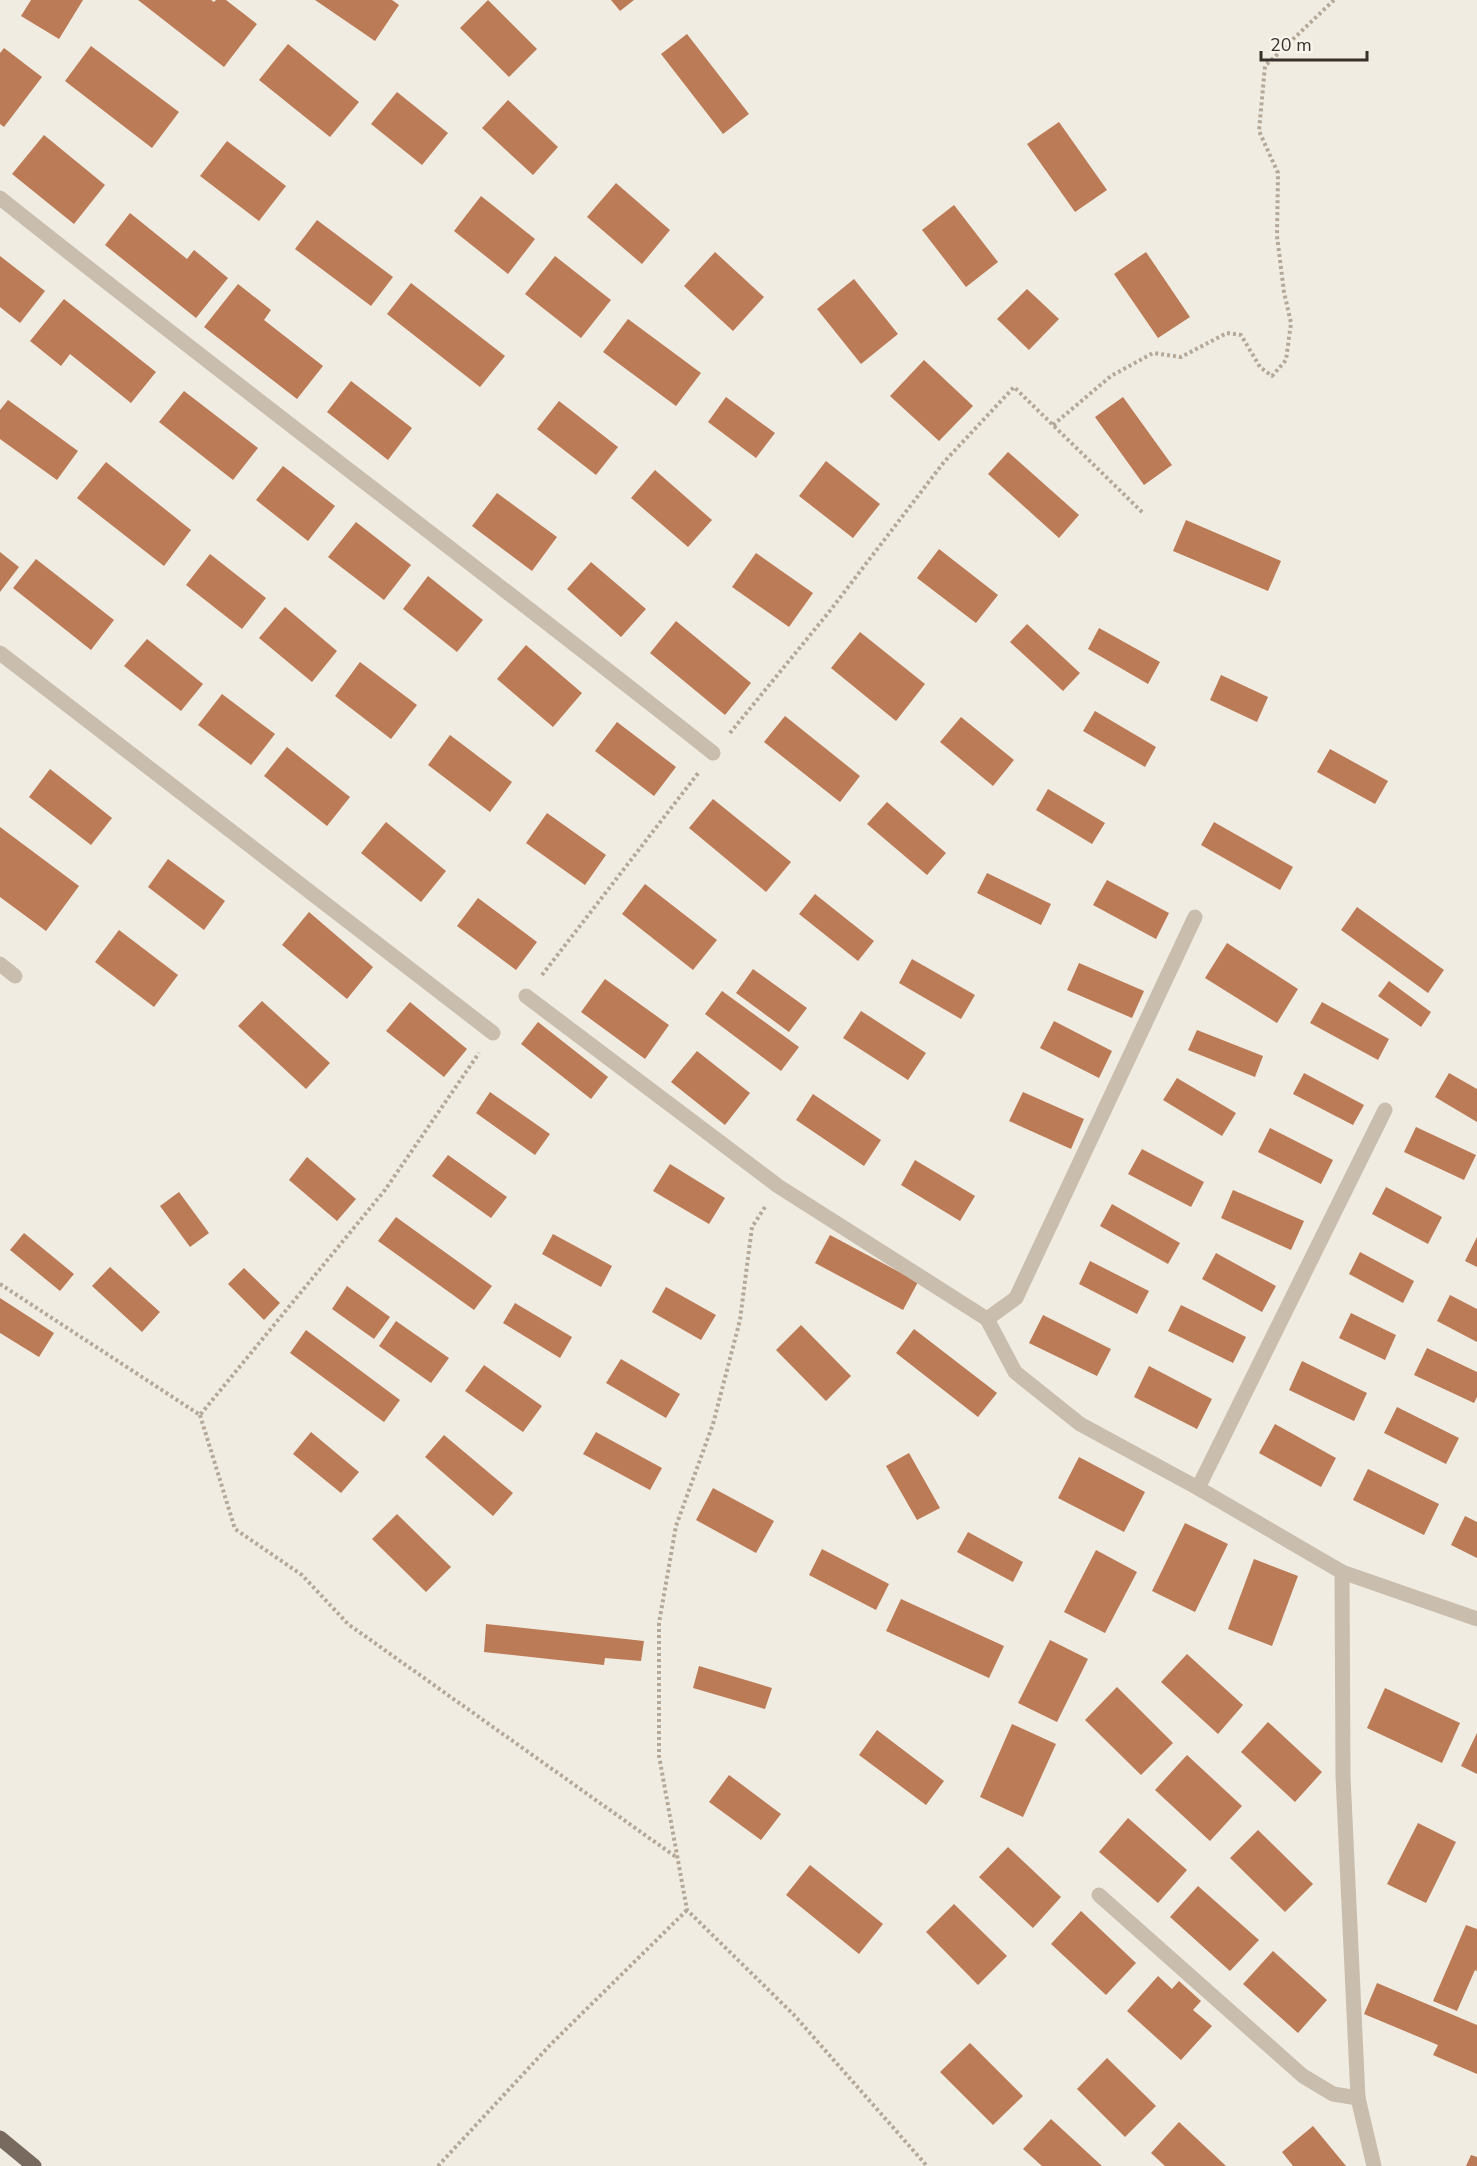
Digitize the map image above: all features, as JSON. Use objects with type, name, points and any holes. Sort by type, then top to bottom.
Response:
[{"type":"main road","points":[[0,2138],[34,2166]]},
{"type":"street","points":[[0,198],[192,351],[516,597],[713,753]]},
{"type":"street","points":[[0,653],[493,1033]]},
{"type":"street","points":[[987,1319],[1016,1298],[1195,917]]},
{"type":"street","points":[[0,964],[15,976]]},
{"type":"street","points":[[526,996],[778,1186],[987,1319],[1015,1372],[1080,1424],[1198,1488],[1342,1572],[1477,1619]]},
{"type":"street","points":[[1198,1488],[1385,1110]]},
{"type":"street","points":[[1342,1572],[1343,1776],[1358,2098],[1374,2166]]},
{"type":"street","points":[[1100,1895],[1303,2076],[1333,2094],[1358,2098]]},
{"type":"path","points":[[1053,425],[1111,376],[1153,352],[1181,357],[1227,333],[1241,335],[1260,367],[1272,376],[1286,360],[1291,323],[1284,292],[1277,236],[1278,173],[1258,131],[1265,66],[1335,0]]},
{"type":"path","points":[[526,996],[713,753],[829,612],[944,462],[1014,387],[1143,513]]},
{"type":"path","points":[[200,1415],[385,1190],[493,1033]]},
{"type":"path","points":[[778,1186],[752,1227],[740,1320],[713,1424],[676,1526],[659,1623],[659,1756],[687,1910],[794,2014],[927,2166]]},
{"type":"path","points":[[0,1284],[200,1415],[235,1528],[302,1575],[348,1624],[676,1857]]},
{"type":"path","points":[[438,2166],[552,2044],[687,1910]]},
{"type":"building","points":[[31,0],[83,0],[59,39],[21,16]]},
{"type":"building","points":[[138,0],[211,0],[214,2],[226,0],[257,24],[224,67]]},
{"type":"building","points":[[315,0],[392,0],[399,5],[375,41]]},
{"type":"building","points":[[488,0],[537,49],[509,77],[460,28]]},
{"type":"building","points":[[611,0],[634,0],[620,11]]},
{"type":"building","points":[[687,34],[749,114],[723,134],[661,54]]},
{"type":"building","points":[[288,44],[359,102],[330,137],[259,80]]},
{"type":"building","points":[[91,46],[179,112],[152,148],[65,81]]},
{"type":"building","points":[[4,48],[42,77],[4,127],[0,124],[0,53]]},
{"type":"building","points":[[397,92],[448,133],[422,165],[371,124]]},
{"type":"building","points":[[508,100],[558,147],[533,175],[482,128]]},
{"type":"building","points":[[1059,122],[1107,190],[1075,212],[1027,144]]},
{"type":"building","points":[[44,135],[105,185],[74,224],[12,174]]},
{"type":"building","points":[[227,141],[286,186],[259,221],[200,176]]},
{"type":"building","points":[[616,183],[670,230],[642,264],[587,217]]},
{"type":"building","points":[[481,196],[535,239],[508,274],[454,231]]},
{"type":"building","points":[[954,205],[998,262],[966,287],[922,230]]},
{"type":"building","points":[[130,213],[187,259],[194,250],[228,278],[196,318],[105,245]]},
{"type":"building","points":[[317,220],[393,277],[371,306],[295,249]]},
{"type":"building","points":[[715,252],[764,297],[733,331],[684,286]]},
{"type":"building","points":[[1146,252],[1190,317],[1158,338],[1114,274]]},
{"type":"building","points":[[0,256],[45,291],[20,323],[0,307]]},
{"type":"building","points":[[555,256],[611,300],[581,338],[525,294]]},
{"type":"building","points":[[854,279],[898,334],[861,364],[817,309]]},
{"type":"building","points":[[411,283],[505,356],[480,387],[387,314]]},
{"type":"building","points":[[238,284],[271,310],[264,320],[323,366],[297,399],[204,327]]},
{"type":"building","points":[[1027,289],[1059,319],[1029,350],[997,319]]},
{"type":"building","points":[[64,299],[156,372],[131,403],[70,354],[61,366],[30,341]]},
{"type":"building","points":[[628,319],[701,373],[676,406],[603,352]]},
{"type":"building","points":[[924,360],[973,406],[939,441],[890,396]]},
{"type":"building","points":[[351,381],[412,428],[388,460],[327,412]]},
{"type":"building","points":[[184,391],[258,448],[233,480],[159,422]]},
{"type":"building","points":[[726,397],[775,433],[756,458],[708,422]]},
{"type":"building","points":[[1123,397],[1172,465],[1144,485],[1095,417]]},
{"type":"building","points":[[8,400],[78,451],[57,480],[0,439],[0,410]]},
{"type":"building","points":[[559,401],[618,447],[596,475],[537,429]]},
{"type":"building","points":[[1008,452],[1079,515],[1059,538],[988,474]]},
{"type":"building","points":[[826,461],[880,504],[853,538],[799,496]]},
{"type":"building","points":[[106,462],[191,530],[164,566],[77,498]]},
{"type":"building","points":[[283,466],[335,506],[308,541],[256,500]]},
{"type":"building","points":[[655,470],[712,520],[688,547],[631,498]]},
{"type":"building","points":[[497,493],[557,537],[532,571],[472,526]]},
{"type":"building","points":[[1186,520],[1281,561],[1268,591],[1173,551]]},
{"type":"building","points":[[356,522],[411,565],[384,600],[328,557]]},
{"type":"building","points":[[939,549],[998,595],[976,623],[917,578]]},
{"type":"building","points":[[0,552],[19,567],[0,592]]},
{"type":"building","points":[[756,553],[813,593],[789,627],[732,587]]},
{"type":"building","points":[[210,554],[266,598],[242,629],[186,585]]},
{"type":"building","points":[[36,559],[114,620],[91,650],[13,588]]},
{"type":"building","points":[[591,562],[646,609],[621,637],[567,589]]},
{"type":"building","points":[[428,576],[483,620],[457,652],[403,609]]},
{"type":"building","points":[[285,607],[337,651],[312,682],[259,638]]},
{"type":"building","points":[[676,621],[751,683],[725,715],[650,653]]},
{"type":"building","points":[[1027,624],[1080,673],[1063,691],[1010,642]]},
{"type":"building","points":[[1099,628],[1160,662],[1148,684],[1088,649]]},
{"type":"building","points":[[860,632],[925,684],[896,721],[831,668]]},
{"type":"building","points":[[147,639],[203,684],[181,711],[124,666]]},
{"type":"building","points":[[526,645],[582,693],[553,727],[497,679]]},
{"type":"building","points":[[360,662],[417,705],[391,739],[335,696]]},
{"type":"building","points":[[1221,675],[1268,697],[1257,722],[1210,700]]},
{"type":"building","points":[[222,694],[275,734],[251,765],[198,725]]},
{"type":"building","points":[[1095,711],[1156,747],[1145,767],[1083,731]]},
{"type":"building","points":[[785,716],[860,776],[840,802],[764,742]]},
{"type":"building","points":[[961,717],[1014,760],[993,786],[940,742]]},
{"type":"building","points":[[617,722],[676,767],[654,796],[595,751]]},
{"type":"building","points":[[450,735],[512,782],[490,812],[428,765]]},
{"type":"building","points":[[287,747],[350,797],[327,826],[264,776]]},
{"type":"building","points":[[1330,749],[1388,781],[1375,804],[1317,772]]},
{"type":"building","points":[[50,769],[112,818],[91,845],[29,797]]},
{"type":"building","points":[[1048,789],[1105,823],[1092,844],[1036,810]]},
{"type":"building","points":[[713,799],[791,862],[766,892],[689,828]]},
{"type":"building","points":[[887,802],[946,853],[927,875],[867,824]]},
{"type":"building","points":[[547,813],[606,855],[585,885],[526,843]]},
{"type":"building","points":[[386,822],[446,871],[421,902],[361,853]]},
{"type":"building","points":[[1214,822],[1293,867],[1280,890],[1201,845]]},
{"type":"building","points":[[0,827],[79,886],[46,931],[0,897]]},
{"type":"building","points":[[168,859],[225,901],[204,930],[148,887]]},
{"type":"building","points":[[987,873],[1051,904],[1041,925],[977,893]]},
{"type":"building","points":[[1107,880],[1169,913],[1156,939],[1093,905]]},
{"type":"building","points":[[645,884],[717,940],[693,970],[622,914]]},
{"type":"building","points":[[815,894],[874,941],[858,961],[799,914]]},
{"type":"building","points":[[478,898],[537,942],[516,970],[457,926]]},
{"type":"building","points":[[1357,907],[1444,970],[1428,993],[1341,930]]},
{"type":"building","points":[[309,912],[373,967],[347,999],[282,945]]},
{"type":"building","points":[[119,930],[178,975],[154,1007],[95,962]]},
{"type":"building","points":[[1227,943],[1298,989],[1277,1023],[1205,978]]},
{"type":"building","points":[[912,959],[975,995],[961,1019],[899,983]]},
{"type":"building","points":[[1079,963],[1144,991],[1132,1018],[1067,990]]},
{"type":"building","points":[[753,969],[807,1008],[789,1032],[736,993]]},
{"type":"building","points":[[605,979],[669,1025],[645,1059],[581,1012]]},
{"type":"building","points":[[1389,981],[1431,1012],[1421,1027],[1378,996]]},
{"type":"building","points":[[722,991],[799,1047],[781,1071],[705,1014]]},
{"type":"building","points":[[262,1001],[330,1063],[306,1089],[238,1026]]},
{"type":"building","points":[[410,1002],[467,1049],[444,1077],[386,1031]]},
{"type":"building","points":[[1322,1002],[1389,1039],[1378,1060],[1310,1023]]},
{"type":"building","points":[[861,1011],[926,1053],[908,1080],[843,1038]]},
{"type":"building","points":[[1054,1021],[1112,1051],[1099,1078],[1040,1048]]},
{"type":"building","points":[[538,1022],[608,1077],[591,1099],[521,1044]]},
{"type":"building","points":[[1197,1030],[1263,1056],[1255,1077],[1188,1050]]},
{"type":"building","points":[[697,1051],[750,1093],[725,1125],[671,1082]]},
{"type":"building","points":[[1304,1073],[1364,1105],[1353,1125],[1293,1094]]},
{"type":"building","points":[[1449,1073],[1477,1089],[1477,1122],[1435,1097]]},
{"type":"building","points":[[1177,1078],[1236,1113],[1222,1136],[1163,1100]]},
{"type":"building","points":[[490,1092],[550,1134],[535,1155],[476,1113]]},
{"type":"building","points":[[1023,1092],[1084,1119],[1071,1149],[1009,1121]]},
{"type":"building","points":[[813,1094],[881,1140],[864,1166],[796,1120]]},
{"type":"building","points":[[1416,1127],[1476,1155],[1464,1180],[1404,1152]]},
{"type":"building","points":[[1270,1128],[1333,1160],[1321,1184],[1258,1152]]},
{"type":"building","points":[[1142,1149],[1204,1182],[1191,1207],[1128,1174]]},
{"type":"building","points":[[448,1155],[507,1197],[491,1218],[432,1176]]},
{"type":"building","points":[[307,1157],[356,1199],[337,1221],[289,1180]]},
{"type":"building","points":[[915,1160],[975,1196],[960,1221],[901,1185]]},
{"type":"building","points":[[670,1164],[725,1198],[709,1224],[653,1191]]},
{"type":"building","points":[[1386,1187],[1442,1217],[1428,1244],[1372,1214]]},
{"type":"building","points":[[1233,1190],[1304,1221],[1291,1250],[1221,1218]]},
{"type":"building","points":[[179,1192],[209,1233],[190,1247],[160,1206]]},
{"type":"building","points":[[1112,1204],[1180,1243],[1168,1264],[1100,1226]]},
{"type":"building","points":[[396,1217],[492,1286],[474,1310],[378,1241]]},
{"type":"building","points":[[24,1233],[74,1274],[60,1291],[10,1250]]},
{"type":"building","points":[[553,1234],[612,1266],[601,1287],[542,1254]]},
{"type":"building","points":[[830,1235],[918,1282],[903,1310],[815,1263]]},
{"type":"building","points":[[1477,1237],[1477,1267],[1465,1261]]},
{"type":"building","points":[[1360,1252],[1414,1281],[1403,1303],[1349,1274]]},
{"type":"building","points":[[1216,1253],[1276,1286],[1262,1312],[1202,1279]]},
{"type":"building","points":[[1090,1261],[1149,1291],[1137,1314],[1079,1284]]},
{"type":"building","points":[[110,1267],[160,1312],[142,1332],[92,1286]]},
{"type":"building","points":[[244,1268],[280,1303],[264,1320],[228,1284]]},
{"type":"building","points":[[347,1286],[390,1317],[374,1339],[332,1309]]},
{"type":"building","points":[[666,1287],[716,1315],[701,1340],[652,1312]]},
{"type":"building","points":[[1450,1295],[1477,1309],[1477,1342],[1437,1321]]},
{"type":"building","points":[[0,1298],[54,1333],[39,1357],[0,1333]]},
{"type":"building","points":[[515,1303],[572,1337],[560,1358],[503,1323]]},
{"type":"building","points":[[1181,1305],[1246,1337],[1233,1363],[1168,1331]]},
{"type":"building","points":[[1351,1313],[1396,1335],[1385,1360],[1339,1338]]},
{"type":"building","points":[[1043,1315],[1111,1349],[1097,1376],[1029,1343]]},
{"type":"building","points":[[396,1321],[449,1358],[431,1383],[379,1346]]},
{"type":"building","points":[[801,1325],[851,1376],[826,1401],[776,1350]]},
{"type":"building","points":[[914,1329],[997,1393],[978,1417],[896,1353]]},
{"type":"building","points":[[306,1330],[400,1400],[384,1422],[290,1353]]},
{"type":"building","points":[[1427,1348],[1477,1372],[1477,1397],[1474,1403],[1414,1375]]},
{"type":"building","points":[[621,1359],[680,1394],[666,1418],[606,1383]]},
{"type":"building","points":[[1302,1361],[1367,1393],[1354,1421],[1289,1390]]},
{"type":"building","points":[[484,1365],[542,1406],[523,1432],[465,1391]]},
{"type":"building","points":[[1149,1366],[1212,1399],[1197,1429],[1134,1397]]},
{"type":"building","points":[[1397,1407],[1459,1438],[1446,1464],[1384,1433]]},
{"type":"building","points":[[1275,1424],[1336,1458],[1321,1487],[1259,1453]]},
{"type":"building","points":[[311,1432],[359,1472],[341,1493],[293,1454]]},
{"type":"building","points":[[596,1432],[662,1468],[650,1490],[583,1454]]},
{"type":"building","points":[[444,1435],[513,1493],[493,1516],[425,1457]]},
{"type":"building","points":[[909,1453],[940,1508],[917,1520],[886,1466]]},
{"type":"building","points":[[1079,1457],[1145,1492],[1124,1532],[1058,1498]]},
{"type":"building","points":[[1368,1469],[1439,1504],[1424,1535],[1353,1500]]},
{"type":"building","points":[[713,1488],[774,1521],[756,1553],[696,1520]]},
{"type":"building","points":[[397,1514],[451,1567],[426,1592],[372,1539]]},
{"type":"building","points":[[1465,1516],[1477,1522],[1477,1558],[1451,1545]]},
{"type":"building","points":[[1185,1523],[1228,1544],[1195,1612],[1152,1591]]},
{"type":"building","points":[[968,1532],[1023,1562],[1013,1582],[957,1552]]},
{"type":"building","points":[[822,1549],[889,1584],[876,1610],[809,1575]]},
{"type":"building","points":[[1096,1550],[1137,1572],[1105,1633],[1064,1612]]},
{"type":"building","points":[[1254,1559],[1298,1576],[1272,1646],[1228,1629]]},
{"type":"building","points":[[901,1599],[1004,1646],[989,1678],[886,1631]]},
{"type":"building","points":[[486,1624],[644,1641],[641,1661],[605,1658],[604,1665],[484,1652]]},
{"type":"building","points":[[1050,1640],[1088,1659],[1057,1722],[1018,1703]]},
{"type":"building","points":[[1187,1654],[1243,1705],[1218,1734],[1161,1682]]},
{"type":"building","points":[[699,1666],[772,1688],[765,1709],[693,1688]]},
{"type":"building","points":[[1117,1687],[1173,1743],[1141,1775],[1085,1720]]},
{"type":"building","points":[[1385,1688],[1460,1723],[1442,1763],[1367,1728]]},
{"type":"building","points":[[1268,1722],[1322,1772],[1295,1802],[1241,1752]]},
{"type":"building","points":[[1012,1724],[1056,1744],[1023,1817],[980,1797]]},
{"type":"building","points":[[877,1730],[944,1781],[926,1805],[859,1755]]},
{"type":"building","points":[[1477,1733],[1477,1774],[1461,1766]]},
{"type":"building","points":[[1187,1755],[1242,1806],[1210,1841],[1155,1790]]},
{"type":"building","points":[[729,1775],[781,1814],[761,1840],[709,1802]]},
{"type":"building","points":[[1128,1818],[1187,1870],[1158,1903],[1099,1852]]},
{"type":"building","points":[[1418,1823],[1456,1842],[1426,1903],[1387,1884]]},
{"type":"building","points":[[1258,1830],[1313,1884],[1285,1912],[1230,1858]]},
{"type":"building","points":[[1008,1847],[1061,1897],[1033,1928],[979,1877]]},
{"type":"building","points":[[810,1865],[883,1924],[859,1954],[786,1895]]},
{"type":"building","points":[[1198,1886],[1259,1940],[1230,1971],[1170,1917]]},
{"type":"building","points":[[954,1904],[1007,1956],[978,1985],[926,1932]]},
{"type":"building","points":[[1081,1911],[1136,1963],[1106,1995],[1051,1944]]},
{"type":"building","points":[[1466,1925],[1477,1929],[1477,1971],[1475,1970],[1457,2011],[1433,2001]]},
{"type":"building","points":[[1273,1951],[1327,2000],[1298,2033],[1243,1984]]},
{"type":"building","points":[[1158,1976],[1172,1989],[1179,1981],[1201,2001],[1193,2010],[1212,2026],[1181,2060],[1127,2011]]},
{"type":"building","points":[[1377,1983],[1477,2025],[1477,2074],[1433,2055],[1438,2045],[1364,2014]]},
{"type":"building","points":[[970,2043],[1023,2096],[993,2125],[940,2072]]},
{"type":"building","points":[[1107,2058],[1156,2106],[1125,2137],[1077,2089]]},
{"type":"building","points":[[1051,2119],[1102,2166],[1042,2166],[1023,2149]]},
{"type":"building","points":[[1179,2122],[1226,2166],[1165,2166],[1151,2153]]},
{"type":"building","points":[[1313,2126],[1346,2166],[1293,2166],[1282,2152]]},
{"type":"building","points":[[1471,2155],[1477,2157],[1477,2166],[1466,2166]]}]
